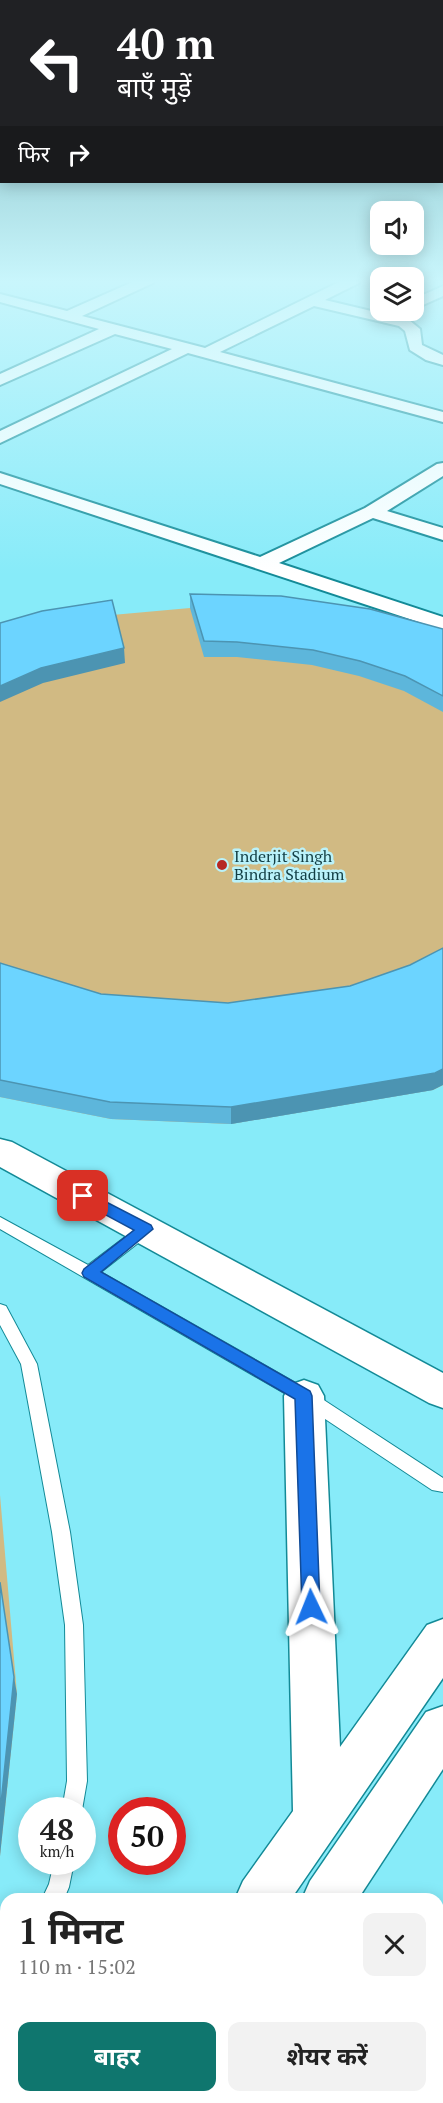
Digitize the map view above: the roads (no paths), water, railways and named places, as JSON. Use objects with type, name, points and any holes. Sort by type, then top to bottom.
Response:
[{"type":"main road","points":[[0,1151],[443,1392]]},
{"type":"main road","points":[[304,1396],[318,1818]]},
{"type":"main road","points":[[265,1893],[443,1640]]},
{"type":"main road","points":[[332,1893],[443,1728]]},
{"type":"street","points":[[0,438],[124,378]]},
{"type":"street","points":[[303,378],[443,417]]},
{"type":"street","points":[[262,564],[372,512],[443,468]]},
{"type":"street","points":[[0,478],[443,624]]},
{"type":"street","points":[[372,512],[443,534]]},
{"type":"lane","points":[[0,1222],[304,1396],[438,1485],[443,1485]]},
{"type":"lane","points":[[89,1273],[146,1229]]},
{"type":"lane","points":[[0,1310],[29,1364],[61,1532],[74,1624],[77,1781],[74,1797]]},
{"type":"lane","points":[[56,1893],[61,1875]]},
{"type":"place","name":"Inderjit Singh Bindra Stadium","points":[[222,865]]}]
